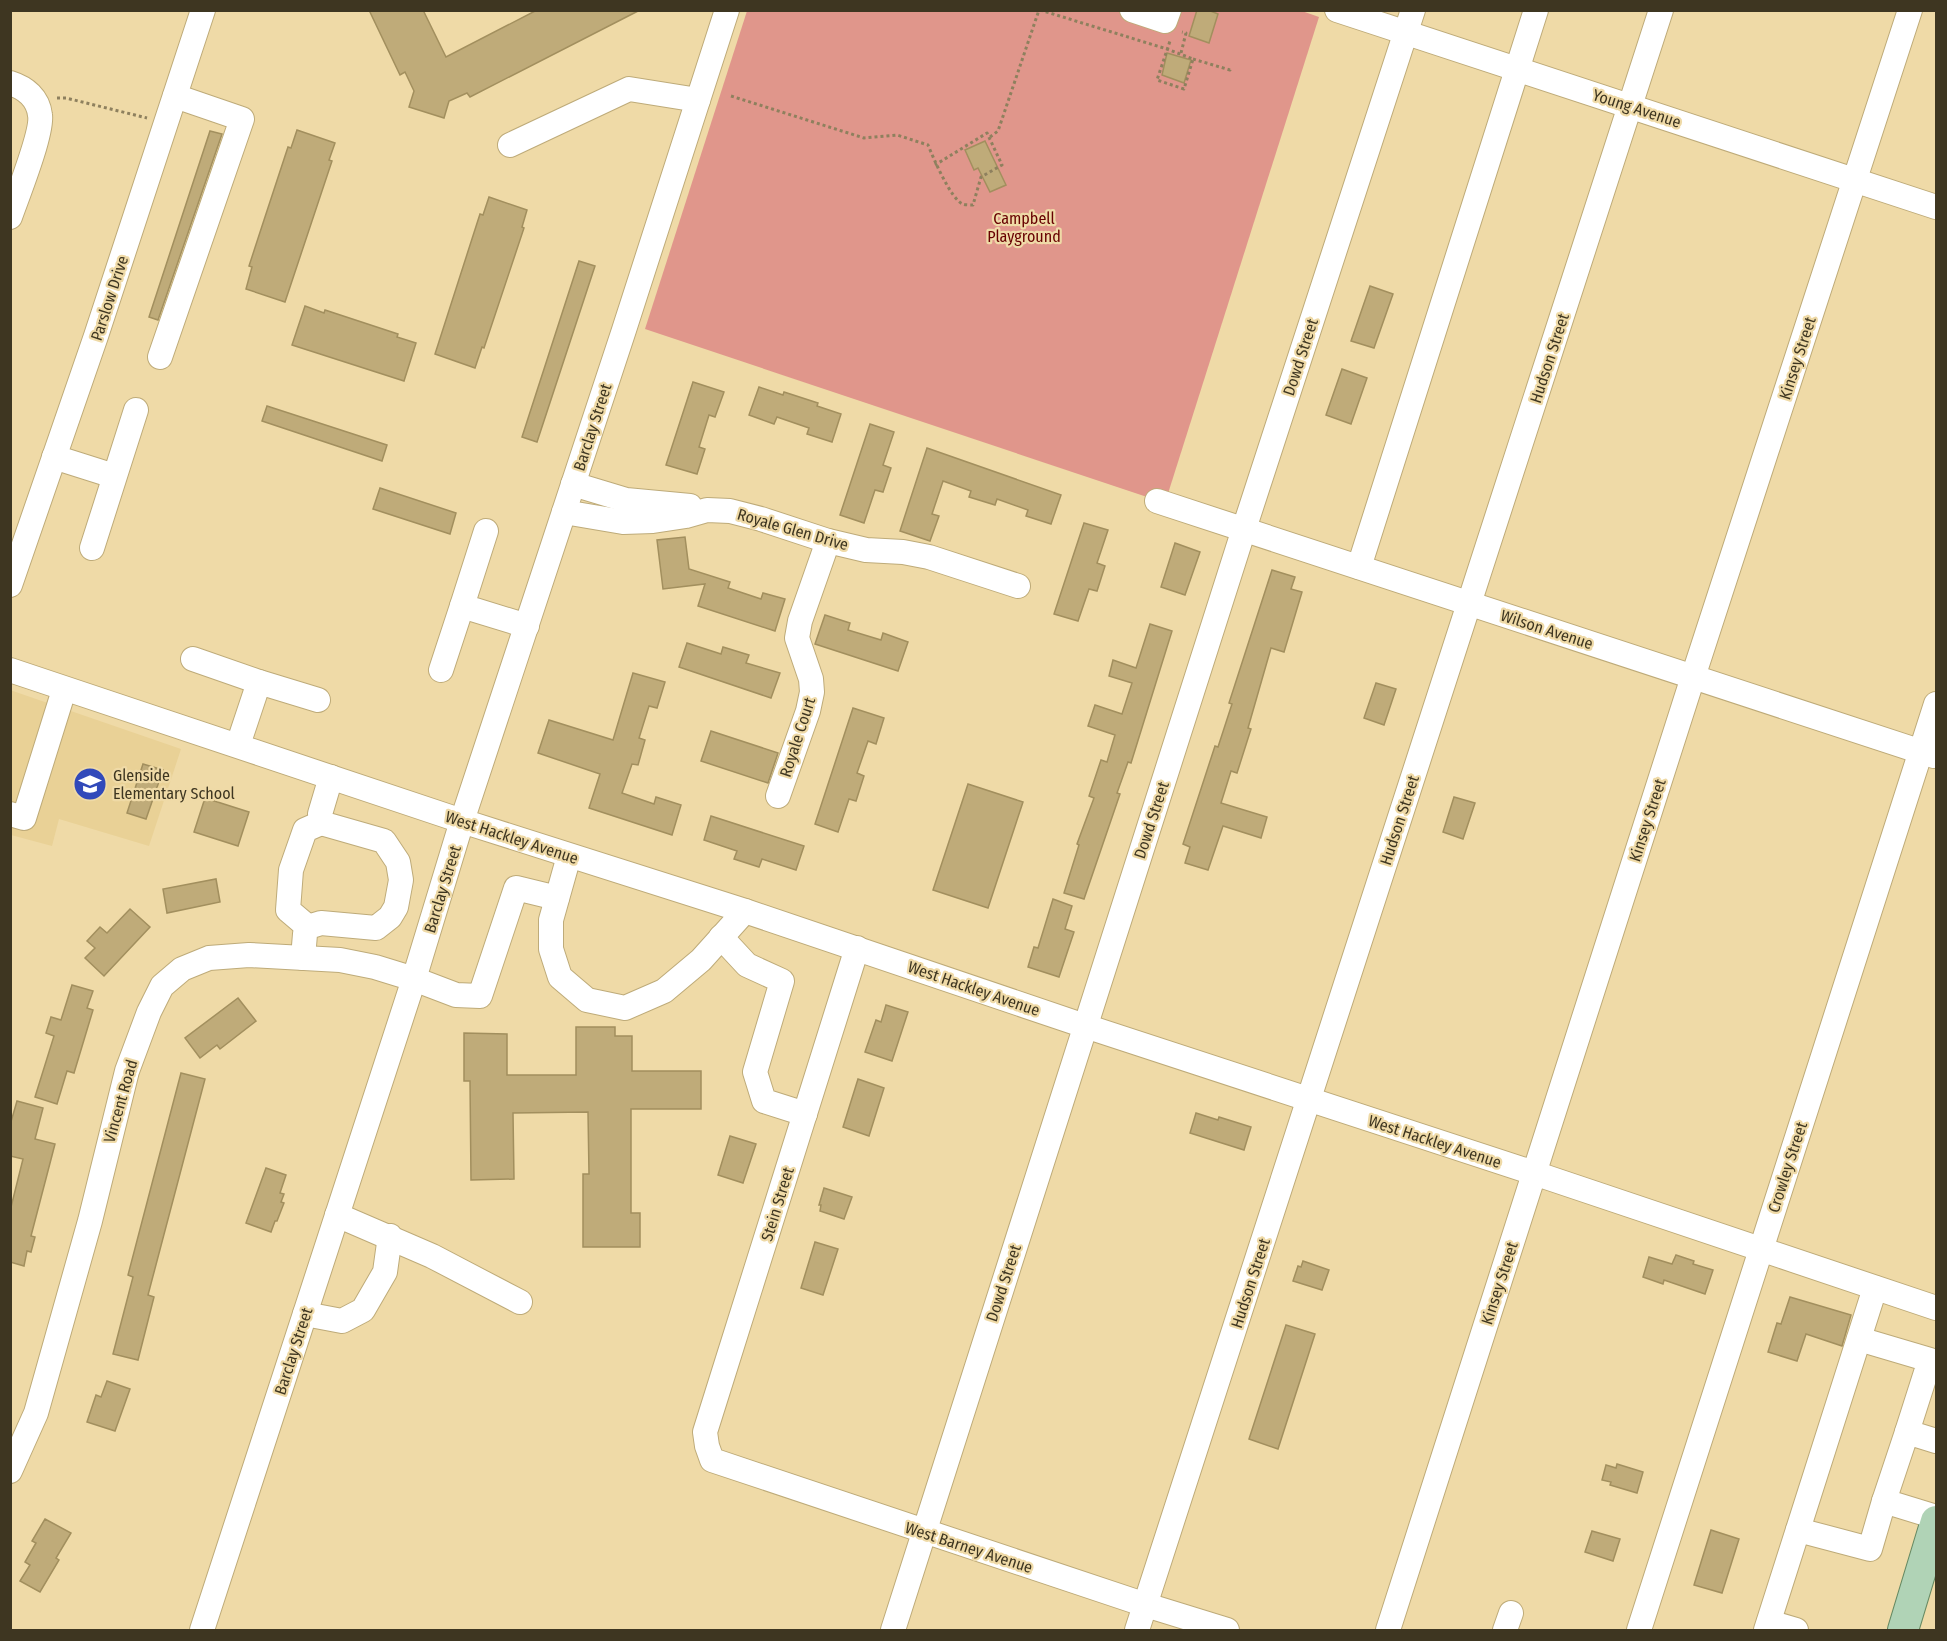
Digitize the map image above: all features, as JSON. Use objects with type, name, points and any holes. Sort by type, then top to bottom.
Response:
[{"type":"main road","points":[[1906,1630],[1936,1519]]},
{"type":"street","name":"Parslow Drive","points":[[10,585],[203,10]]},
{"type":"street","name":"Barclay Street","points":[[202,1630],[414,979],[462,821],[727,10]]},
{"type":"street","points":[[1132,10],[1165,21],[1169,10]]},
{"type":"street","name":"Young Avenue","points":[[1337,10],[1936,207]]},
{"type":"street","name":"Dowd Street","points":[[893,1630],[1244,529],[1413,10]]},
{"type":"street","points":[[1359,567],[1536,10]]},
{"type":"street","name":"Hudson Street","points":[[1137,1630],[1661,10]]},
{"type":"street","name":"Kinsey Street","points":[[1388,1630],[1693,677],[1910,10]]},
{"type":"street","points":[[10,83],[23,87],[36,106],[38,132],[10,217]]},
{"type":"street","points":[[510,146],[628,89],[698,100]]},
{"type":"street","points":[[160,357],[242,119],[175,96]]},
{"type":"street","points":[[92,548],[136,410]]},
{"type":"street","points":[[54,457],[114,476]]},
{"type":"street","points":[[573,484],[626,500],[683,505],[707,510]]},
{"type":"street","name":"Wilson Avenue","points":[[1157,501],[1929,754]]},
{"type":"street","name":"Royale Glen Drive","points":[[564,512],[623,522],[653,521],[707,510],[730,511],[828,541],[866,550],[903,552],[929,557],[1018,586]]},
{"type":"street","points":[[441,670],[486,531]]},
{"type":"street","name":"Royale Court","points":[[778,796],[808,711],[812,692],[811,679],[797,638],[800,621],[828,541]]},
{"type":"street","points":[[462,606],[527,626]]},
{"type":"street","points":[[193,659],[318,700]]},
{"type":"street","name":"West Hackley Avenue","points":[[10,670],[64,690],[238,745],[462,821],[857,948],[1085,1026],[1936,1308]]},
{"type":"street","points":[[238,745],[259,682]]},
{"type":"street","points":[[10,814],[24,818],[64,690]]},
{"type":"street","name":"Crowley Street","points":[[1639,1630],[1760,1250],[1929,754],[1936,704]]},
{"type":"street","points":[[321,822],[320,814],[331,777]]},
{"type":"street","points":[[303,958],[305,934],[308,927],[321,923],[376,928],[390,917],[396,907],[401,880],[398,862],[384,841],[321,822],[305,830],[291,870],[288,910],[308,927]]},
{"type":"street","points":[[569,856],[551,920],[551,949],[560,976],[586,1000],[625,1008],[664,991],[701,960],[745,911]]},
{"type":"street","name":"Vincent Road","points":[[10,1472],[36,1413],[90,1221],[127,1071],[149,1012],[162,986],[182,969],[209,958],[249,955],[340,960],[375,967],[456,995],[480,996],[516,888],[557,898]]},
{"type":"street","points":[[721,937],[747,965],[782,981],[754,1072],[764,1101],[805,1114]]},
{"type":"street","name":"Stein Street","points":[[712,1460],[705,1432],[857,948]]},
{"type":"street","points":[[337,1215],[390,1236],[520,1302]]},
{"type":"street","points":[[305,1314],[342,1321],[363,1310],[386,1272],[390,1236]]},
{"type":"street","points":[[1796,1630],[1767,1626],[1875,1287]]},
{"type":"street","points":[[1798,1530],[1870,1549],[1930,1360],[1859,1339]]},
{"type":"street","points":[[1907,1432],[1936,1441]]},
{"type":"street","name":"West Barney Avenue","points":[[712,1460],[924,1532],[1227,1630]]},
{"type":"street","points":[[1884,1501],[1936,1519]]},
{"type":"path","points":[[990,137],[998,130],[1040,10],[1230,70],[1232,67]]},
{"type":"path","points":[[1167,49],[1157,80],[1184,89],[1193,59]]},
{"type":"path","points":[[731,96],[864,138],[897,135],[928,145],[935,165],[957,200],[963,205],[973,205],[981,177],[1002,165],[987,133],[935,165]]},
{"type":"path","points":[[36,106],[66,98],[166,123]]},
{"type":"shaded area","name":"Glenside Elementary School","points":[[10,690],[181,749],[149,846],[59,819],[52,846],[11,835]]},
{"type":"green space","name":"Campbell Playground","points":[[1299,10],[1319,17],[1165,503],[645,329],[747,11]]},
{"type":"building","points":[[369,10],[423,10],[446,57],[537,10],[640,10],[470,97],[467,93],[449,101],[444,118],[409,107],[414,91],[405,72],[400,75]]},
{"type":"building","points":[[1197,10],[1208,10],[1218,14],[1209,43],[1189,36]]},
{"type":"building","points":[[1167,53],[1191,60],[1184,83],[1162,75]]},
{"type":"building","points":[[297,130],[335,143],[329,160],[332,161],[285,302],[246,289],[252,267],[249,266],[288,147],[291,148]]},
{"type":"building","points":[[210,131],[222,134],[158,320],[149,317]]},
{"type":"building","points":[[985,141],[1006,185],[990,192],[978,168],[974,170],[965,150]]},
{"type":"building","points":[[489,197],[527,210],[522,227],[524,228],[484,348],[482,347],[475,368],[435,354],[480,214],[483,215]]},
{"type":"building","points":[[579,261],[595,266],[537,442],[522,437]]},
{"type":"building","points":[[1370,286],[1393,294],[1374,348],[1351,341]]},
{"type":"building","points":[[305,306],[324,313],[325,310],[398,334],[397,337],[416,343],[404,381],[292,345]]},
{"type":"building","points":[[1342,369],[1367,378],[1351,424],[1326,415]]},
{"type":"building","points":[[693,382],[724,392],[715,417],[709,415],[699,447],[705,449],[697,474],[666,465]]},
{"type":"building","points":[[759,387],[818,403],[817,406],[841,414],[832,442],[807,434],[809,428],[777,417],[774,424],[749,415]]},
{"type":"building","points":[[267,406],[387,445],[382,461],[262,421]]},
{"type":"building","points":[[870,424],[894,432],[883,465],[891,468],[883,492],[875,490],[864,523],[840,515]]},
{"type":"building","points":[[927,448],[1061,495],[1051,524],[1026,516],[1028,510],[997,499],[995,505],[969,497],[971,491],[943,481],[932,514],[939,516],[930,541],[900,531]]},
{"type":"building","points":[[380,488],[456,513],[450,534],[373,509]]},
{"type":"building","points":[[1084,523],[1108,530],[1097,563],[1105,566],[1097,591],[1089,589],[1078,621],[1054,614]]},
{"type":"building","points":[[685,537],[689,569],[730,582],[728,588],[761,599],[763,593],[785,599],[775,631],[698,606],[705,584],[663,589],[657,540]]},
{"type":"building","points":[[1175,543],[1200,552],[1185,595],[1161,587]]},
{"type":"building","points":[[1272,570],[1295,577],[1291,589],[1302,592],[1284,652],[1271,648],[1248,728],[1251,729],[1237,773],[1231,771],[1221,803],[1267,817],[1261,838],[1223,826],[1208,870],[1185,863],[1190,847],[1183,844],[1215,746],[1218,747],[1232,704],[1229,703]]},
{"type":"building","points":[[825,615],[850,623],[848,630],[881,640],[883,633],[908,642],[898,671],[815,644]]},
{"type":"building","points":[[1150,624],[1172,631],[1131,763],[1128,762],[1117,793],[1120,794],[1084,899],[1064,893],[1079,845],[1077,844],[1094,798],[1089,796],[1101,760],[1107,762],[1115,735],[1088,726],[1095,705],[1122,714],[1132,683],[1109,676],[1113,660],[1136,668]]},
{"type":"building","points":[[687,643],[721,654],[723,647],[749,655],[746,663],[780,673],[771,698],[679,667]]},
{"type":"building","points":[[633,673],[665,682],[657,708],[649,706],[639,738],[645,740],[638,765],[632,764],[622,793],[654,804],[656,797],[681,805],[672,835],[589,808],[600,774],[538,753],[549,720],[613,740]]},
{"type":"building","points":[[1376,683],[1396,689],[1384,725],[1364,718]]},
{"type":"building","points":[[853,708],[884,718],[876,744],[868,741],[857,773],[864,776],[856,801],[849,799],[838,832],[815,824]]},
{"type":"building","points":[[711,731],[778,753],[768,783],[701,761]]},
{"type":"building","points":[[143,764],[163,770],[146,819],[127,813]]},
{"type":"building","points":[[968,784],[1023,802],[988,908],[933,890]]},
{"type":"building","points":[[1454,797],[1475,803],[1463,839],[1443,832]]},
{"type":"building","points":[[205,798],[249,812],[238,846],[194,832]]},
{"type":"building","points":[[711,816],[804,846],[796,870],[762,859],[759,867],[734,859],[737,851],[704,840]]},
{"type":"building","points":[[216,879],[220,902],[167,913],[163,889]]},
{"type":"building","points":[[1053,899],[1072,906],[1065,929],[1074,932],[1059,977],[1028,967],[1034,947],[1038,948]]},
{"type":"building","points":[[130,909],[150,927],[104,976],[85,958],[95,948],[87,941],[100,927],[107,933]]},
{"type":"building","points":[[72,985],[93,991],[87,1008],[93,1010],[74,1073],[67,1071],[57,1104],[35,1097],[54,1036],[46,1033],[51,1017],[61,1020]]},
{"type":"building","points":[[238,998],[256,1021],[220,1049],[217,1045],[200,1058],[185,1038]]},
{"type":"building","points":[[886,1005],[908,1012],[892,1061],[865,1052],[876,1020],[881,1022]]},
{"type":"building","points":[[576,1027],[615,1027],[615,1036],[632,1036],[632,1071],[701,1071],[701,1109],[631,1109],[631,1213],[640,1213],[640,1247],[583,1247],[583,1174],[589,1174],[588,1112],[513,1113],[514,1179],[471,1180],[470,1081],[464,1081],[464,1033],[507,1034],[507,1075],[576,1075]]},
{"type":"building","points":[[181,1073],[205,1079],[148,1295],[154,1297],[138,1360],[113,1354],[133,1277],[128,1275]]},
{"type":"building","points":[[858,1079],[884,1088],[869,1136],[843,1127]]},
{"type":"building","points":[[17,1101],[43,1108],[35,1139],[55,1144],[31,1236],[35,1237],[31,1252],[27,1251],[24,1266],[10,1262],[10,1211],[23,1159],[10,1156],[10,1125]]},
{"type":"building","points":[[1196,1113],[1251,1127],[1244,1150],[1190,1133]]},
{"type":"building","points":[[730,1136],[756,1144],[743,1183],[718,1175]]},
{"type":"building","points":[[266,1168],[286,1175],[280,1193],[284,1194],[281,1202],[284,1203],[271,1232],[246,1223]]},
{"type":"building","points":[[824,1188],[852,1197],[844,1219],[820,1211],[821,1205],[819,1205]]},
{"type":"building","points":[[815,1242],[838,1249],[823,1295],[801,1288]]},
{"type":"building","points":[[1676,1255],[1694,1261],[1693,1264],[1713,1270],[1705,1294],[1664,1280],[1663,1284],[1643,1277],[1649,1257],[1672,1264]]},
{"type":"building","points":[[1303,1261],[1329,1270],[1322,1290],[1293,1281],[1298,1266],[1301,1267]]},
{"type":"building","points":[[1790,1297],[1851,1315],[1842,1346],[1806,1334],[1797,1361],[1768,1352],[1777,1323],[1781,1324]]},
{"type":"building","points":[[1286,1325],[1315,1334],[1278,1449],[1249,1439]]},
{"type":"building","points":[[107,1381],[130,1389],[115,1431],[87,1422],[96,1395],[101,1397]]},
{"type":"building","points":[[1617,1464],[1643,1472],[1637,1493],[1610,1485],[1611,1482],[1602,1480],[1606,1465],[1616,1468]]},
{"type":"building","points":[[45,1519],[71,1533],[56,1558],[59,1560],[40,1592],[20,1581],[30,1565],[25,1562],[36,1543],[32,1541]]},
{"type":"building","points":[[1711,1530],[1739,1539],[1722,1593],[1694,1585]]},
{"type":"building","points":[[1592,1531],[1620,1539],[1613,1561],[1585,1552]]},
{"type":"place","name":"Glenside Elementary School","points":[[90,784]]}]
